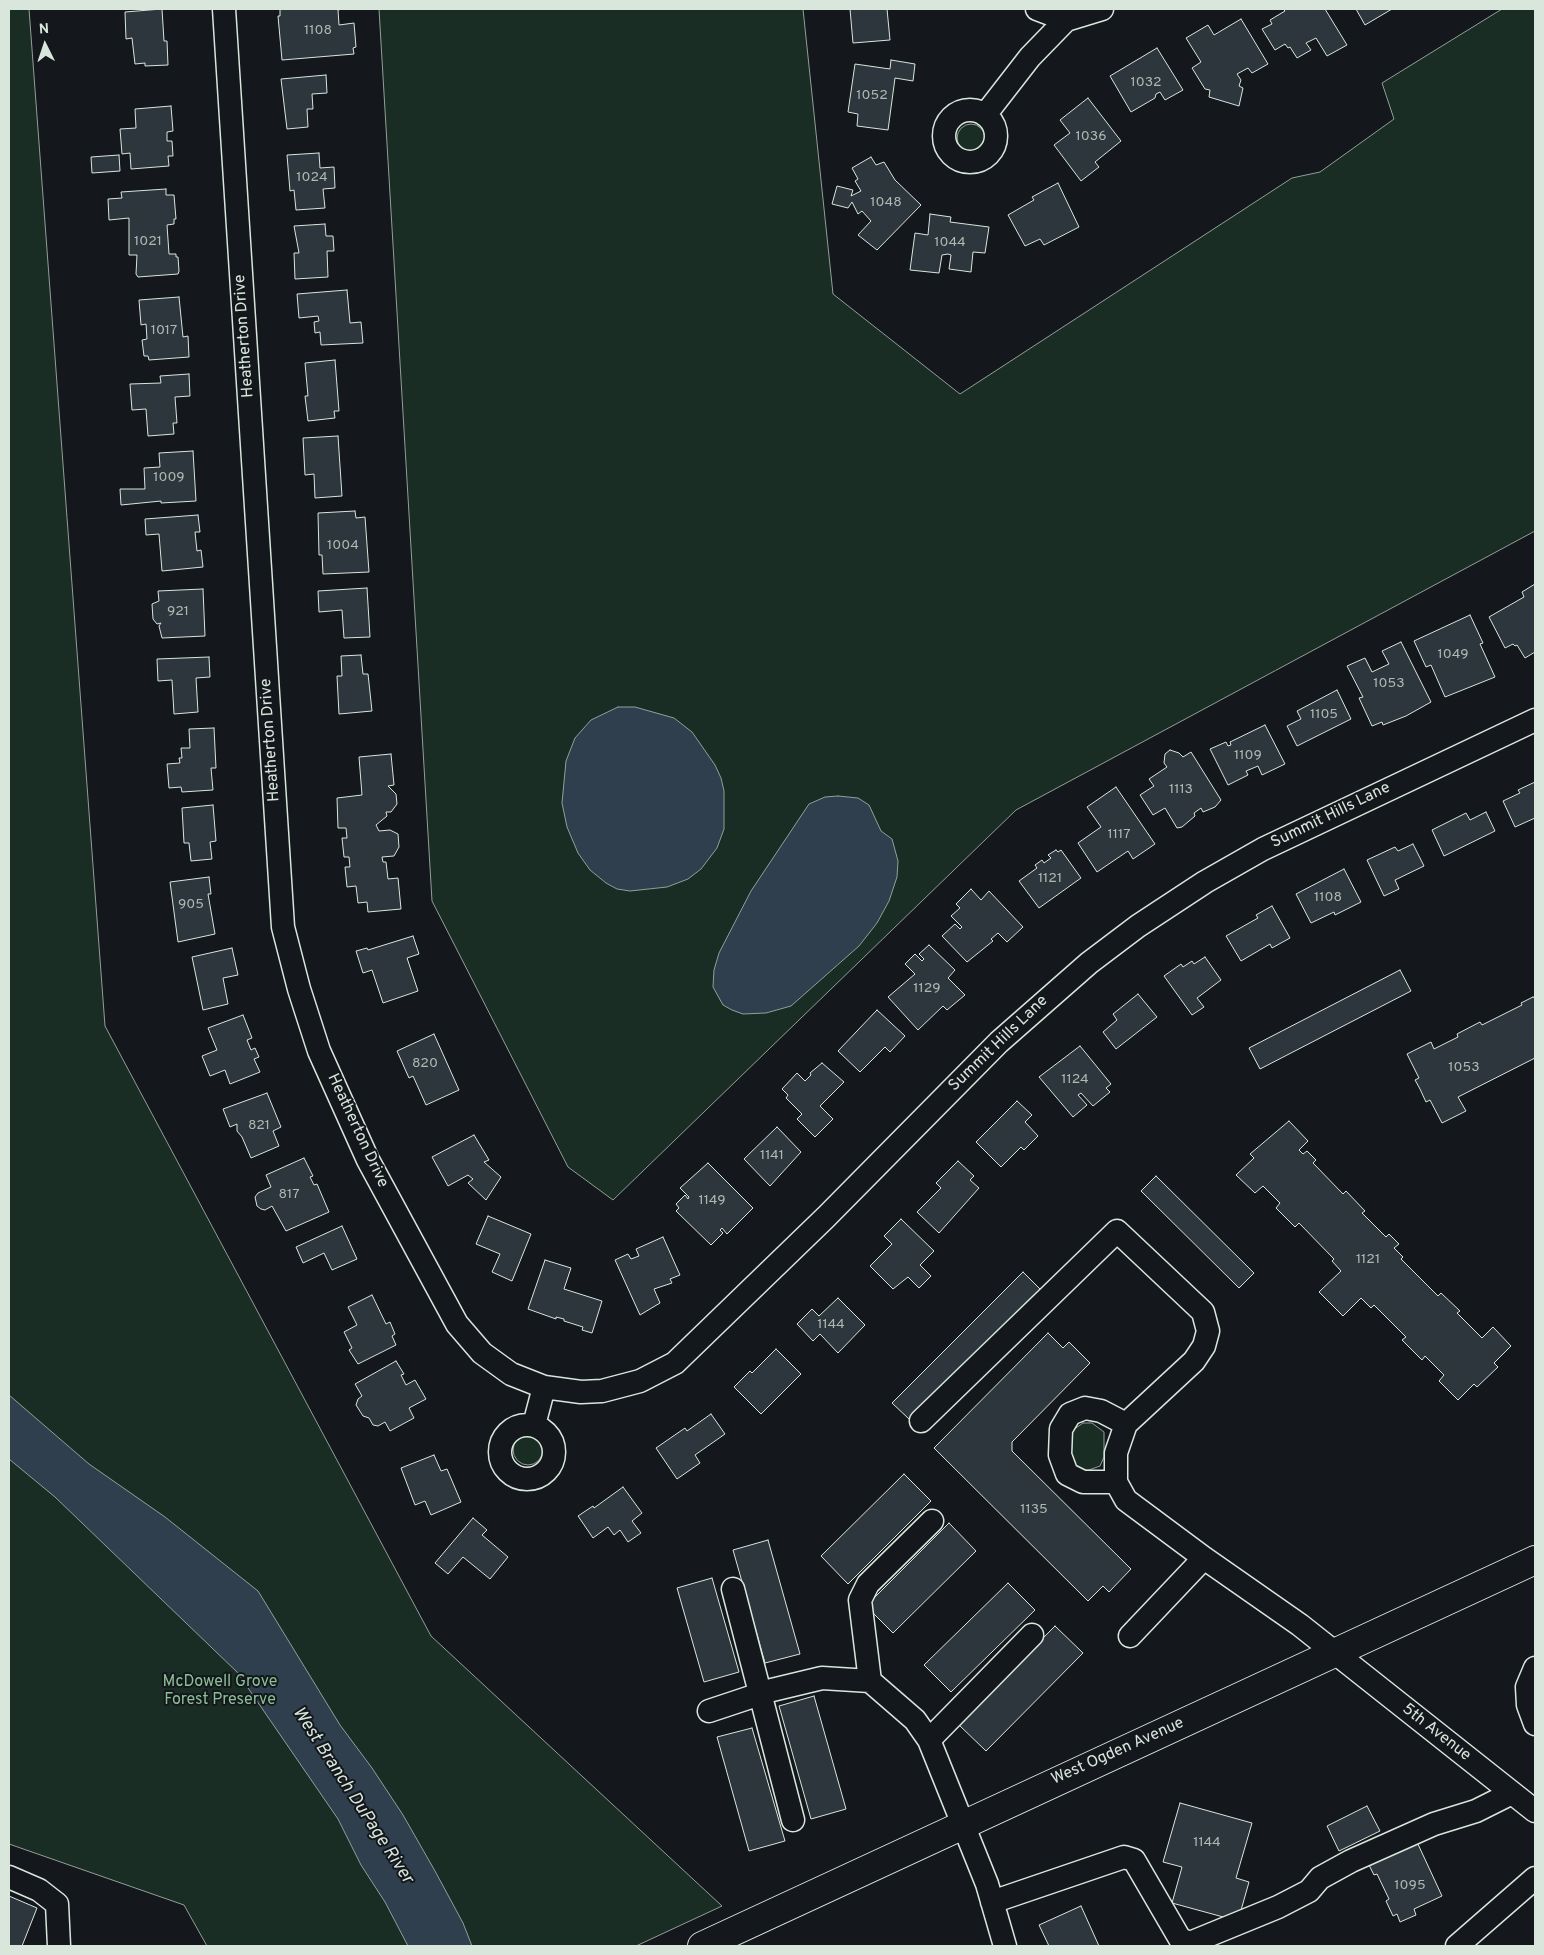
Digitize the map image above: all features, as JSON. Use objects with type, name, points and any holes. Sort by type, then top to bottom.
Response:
[{"type":"main road","name":"West Ogden Avenue","points":[[702,1946],[964,1823],[1336,1654],[1535,1560]]},
{"type":"street","name":"Heatherton Drive","points":[[224,9],[283,927],[299,989],[319,1051],[368,1160],[457,1324],[482,1353],[511,1374],[544,1387]]},
{"type":"street","points":[[1037,9],[1066,20]]},
{"type":"street","points":[[985,115],[1030,57],[1066,20],[1102,9]]},
{"type":"street","name":"Summit Hills Lane","points":[[544,1387],[581,1392],[602,1390],[640,1381],[675,1363],[833,1210],[999,1042],[1052,994],[1138,926],[1204,882],[1263,849],[1535,720]]},
{"type":"street","points":[[921,1421],[1117,1230],[1203,1312],[1208,1331],[1204,1346],[1194,1361],[1126,1424],[1116,1453],[1116,1482],[1083,1482],[1067,1474],[1060,1455],[1061,1428],[1070,1414],[1085,1408],[1101,1411],[1126,1424]]},
{"type":"street","points":[[534,1425],[544,1387]]},
{"type":"street","name":"5th Avenue","points":[[1116,1482],[1126,1500],[1204,1558],[1300,1625],[1535,1811]]},
{"type":"street","points":[[870,1681],[860,1600],[868,1584],[932,1521]]},
{"type":"street","points":[[1130,1636],[1204,1558]]},
{"type":"street","points":[[733,1589],[793,1820]]},
{"type":"street","points":[[929,1740],[1032,1635]]},
{"type":"street","points":[[1535,1668],[1527,1687],[1528,1705],[1535,1724]]},
{"type":"street","points":[[709,1711],[760,1694],[822,1678],[870,1681],[915,1720],[929,1740],[964,1823],[992,1902],[1005,1946]]},
{"type":"street","points":[[992,1902],[1124,1857],[1134,1860],[1180,1939],[1190,1943],[1278,1907],[1308,1891],[1320,1878],[1351,1861],[1434,1824],[1476,1811],[1512,1793]]},
{"type":"street","points":[[9,1877],[39,1890],[57,1904],[59,1946]]},
{"type":"street","points":[[1457,1946],[1535,1878]]},
{"type":"green space","name":"McDowell Grove Forest Preserve","points":[[9,9],[29,9],[105,1026],[431,1636],[722,1906],[636,1946],[207,1946],[184,1905],[9,1844]]},
{"type":"green space","points":[[379,9],[803,9],[833,294],[960,394],[1292,178],[1320,172],[1394,119],[1382,83],[1502,9],[1535,9],[1535,531],[1016,810],[613,1200],[568,1167],[432,901]]},
{"type":"green space","points":[[971,124],[981,128],[985,138],[981,148],[971,152],[961,148],[957,138],[961,128]]},
{"type":"green space","points":[[1083,1423],[1092,1423],[1104,1432],[1104,1457],[1100,1466],[1089,1470],[1080,1470],[1073,1465],[1070,1457],[1070,1432]]},
{"type":"green space","points":[[528,1435],[538,1440],[543,1450],[538,1460],[528,1465],[518,1460],[513,1450],[518,1440]]},
{"type":"water","points":[[618,707],[635,707],[674,718],[692,732],[715,765],[721,778],[724,791],[724,829],[717,848],[701,869],[688,879],[667,887],[630,891],[617,889],[606,883],[590,870],[578,853],[567,827],[562,803],[566,761],[575,738],[591,720]]},
{"type":"water","points":[[825,797],[858,798],[869,805],[881,831],[892,839],[898,861],[897,877],[889,901],[877,923],[859,946],[791,1006],[766,1013],[743,1014],[732,1010],[723,1005],[713,987],[714,970],[719,953],[751,891],[809,804]]},
{"type":"water","name":"West Branch DuPage River","points":[[9,1395],[89,1464],[165,1517],[258,1591],[340,1725],[372,1768],[403,1815],[463,1923],[472,1946],[408,1946],[385,1902],[361,1865],[338,1819],[237,1672],[55,1497],[9,1459]]},
{"type":"building","points":[[162,9],[164,41],[167,41],[168,65],[145,66],[145,63],[135,64],[132,38],[126,39],[125,12]]},
{"type":"building","points":[[280,9],[343,9],[338,10],[339,25],[354,23],[356,47],[353,48],[354,54],[282,60],[278,16],[280,16]]},
{"type":"building","points":[[850,9],[887,9],[890,40],[853,43]]},
{"type":"building","points":[[1283,9],[1325,9],[1347,45],[1327,56],[1316,38],[1306,43],[1311,50],[1297,58],[1290,47],[1288,48],[1285,44],[1275,50],[1262,29],[1272,24],[1270,20],[1285,11]]},
{"type":"building","points":[[1356,9],[1392,9],[1365,25]]},
{"type":"building","points":[[1241,19],[1268,64],[1252,73],[1248,68],[1237,74],[1241,80],[1239,86],[1243,88],[1239,106],[1209,97],[1210,90],[1205,89],[1192,68],[1201,62],[1186,38],[1208,25],[1214,35]]},
{"type":"building","points":[[1157,48],[1183,90],[1165,100],[1160,92],[1156,94],[1155,98],[1131,112],[1110,76]]},
{"type":"building","points":[[891,60],[915,64],[913,81],[895,78],[888,130],[857,126],[858,114],[848,112],[855,64],[890,69]]},
{"type":"building","points":[[326,75],[327,93],[312,94],[313,109],[307,109],[308,127],[287,129],[281,79]]},
{"type":"building","points":[[1088,98],[1121,141],[1095,162],[1099,167],[1081,181],[1054,145],[1070,133],[1060,120]]},
{"type":"building","points":[[171,106],[173,131],[167,132],[167,141],[172,141],[173,156],[168,156],[169,166],[131,169],[130,153],[122,154],[120,129],[136,128],[135,109]]},
{"type":"building","points":[[319,153],[320,168],[334,167],[335,188],[323,189],[325,208],[296,210],[294,190],[290,191],[287,155]]},
{"type":"building","points":[[119,155],[120,171],[92,173],[91,157]]},
{"type":"building","points":[[871,157],[876,165],[884,162],[895,180],[921,205],[877,250],[858,235],[871,221],[862,211],[858,214],[852,202],[848,208],[832,204],[837,186],[853,190],[851,196],[861,191],[855,181],[858,179],[852,168]]},
{"type":"building","points":[[1058,183],[1079,227],[1044,245],[1040,239],[1025,246],[1008,215],[1034,200],[1032,197]]},
{"type":"building","points":[[166,189],[166,195],[174,195],[176,219],[174,219],[174,224],[167,225],[169,254],[176,254],[176,257],[178,257],[179,271],[178,274],[138,277],[136,274],[137,255],[129,255],[129,218],[109,220],[108,199],[122,198],[121,192]]},
{"type":"building","points":[[930,214],[951,217],[950,222],[989,227],[985,253],[973,252],[971,272],[949,269],[951,255],[948,254],[942,255],[939,273],[910,270],[915,233],[928,235]]},
{"type":"building","points":[[325,224],[326,236],[333,236],[334,251],[327,251],[328,277],[295,279],[294,253],[299,253],[294,226]]},
{"type":"building","points":[[347,290],[350,323],[361,322],[363,343],[321,345],[320,332],[315,333],[314,322],[319,321],[318,316],[299,318],[297,294]]},
{"type":"building","points":[[179,297],[183,337],[188,336],[189,357],[149,360],[148,356],[144,356],[142,340],[147,339],[146,324],[141,325],[139,300]]},
{"type":"building","points":[[335,360],[339,411],[334,411],[335,418],[308,421],[305,396],[308,396],[305,363]]},
{"type":"building","points":[[189,374],[190,396],[175,397],[177,423],[173,423],[174,434],[148,436],[146,409],[132,410],[130,384],[161,383],[160,376]]},
{"type":"building","points":[[338,436],[342,496],[315,498],[314,474],[305,475],[303,438]]},
{"type":"building","points":[[193,451],[196,501],[161,503],[161,501],[121,505],[120,489],[145,489],[144,468],[160,467],[159,453]]},
{"type":"building","points":[[355,511],[356,518],[365,517],[369,572],[323,574],[322,555],[319,555],[318,513]]},
{"type":"building","points":[[198,515],[200,532],[195,532],[197,551],[201,550],[203,567],[162,571],[159,534],[146,535],[145,519]]},
{"type":"building","points":[[1535,584],[1535,652],[1525,658],[1517,645],[1513,644],[1505,648],[1489,617],[1524,597],[1522,592]]},
{"type":"building","points":[[367,588],[370,637],[344,638],[342,610],[319,612],[318,591]]},
{"type":"building","points":[[203,589],[205,636],[162,638],[159,626],[161,623],[157,624],[153,619],[152,604],[159,601],[158,591]]},
{"type":"building","points":[[1470,615],[1483,643],[1480,644],[1495,677],[1445,697],[1431,665],[1426,667],[1414,641]]},
{"type":"building","points":[[1401,642],[1431,702],[1406,716],[1383,725],[1382,722],[1372,726],[1359,698],[1363,697],[1347,666],[1365,658],[1372,672],[1389,664],[1382,651]]},
{"type":"building","points":[[361,655],[363,674],[368,674],[372,711],[339,714],[337,676],[342,676],[341,656]]},
{"type":"building","points":[[209,657],[210,677],[196,678],[198,712],[174,714],[172,680],[158,681],[157,659]]},
{"type":"building","points":[[1337,690],[1351,719],[1297,746],[1287,726],[1301,719],[1297,711]]},
{"type":"building","points":[[1265,725],[1285,764],[1262,775],[1258,766],[1246,771],[1248,775],[1228,785],[1210,749],[1226,742],[1228,746],[1231,745],[1230,742]]},
{"type":"building","points":[[214,728],[216,768],[211,768],[213,790],[182,792],[181,787],[169,788],[167,764],[180,763],[179,758],[182,758],[181,748],[190,748],[189,729]]},
{"type":"building","points":[[1170,750],[1179,753],[1183,757],[1191,752],[1221,800],[1215,807],[1203,812],[1201,808],[1182,827],[1177,828],[1165,808],[1153,815],[1140,795],[1154,786],[1149,779],[1167,767],[1164,763],[1165,754]]},
{"type":"building","points":[[391,754],[394,785],[388,786],[396,794],[397,804],[391,812],[386,812],[387,816],[376,825],[379,831],[390,830],[398,834],[399,847],[394,856],[382,857],[383,862],[386,862],[388,879],[398,878],[401,909],[368,912],[367,902],[358,903],[356,886],[347,887],[345,867],[350,867],[349,857],[344,857],[342,838],[347,838],[346,828],[338,828],[337,798],[362,795],[359,757]]},
{"type":"building","points":[[1535,782],[1535,818],[1515,827],[1503,801],[1520,793],[1518,790]]},
{"type":"building","points":[[1116,787],[1155,844],[1133,859],[1128,851],[1097,872],[1078,843],[1101,827],[1087,807]]},
{"type":"building","points":[[213,805],[216,841],[210,842],[212,859],[191,861],[189,843],[184,843],[182,808]]},
{"type":"building","points":[[1486,812],[1495,831],[1444,856],[1432,830],[1466,813],[1470,820]]},
{"type":"building","points":[[1413,844],[1424,866],[1395,880],[1399,889],[1384,896],[1367,860],[1395,847],[1398,851]]},
{"type":"building","points":[[1056,850],[1058,852],[1061,850],[1081,878],[1039,908],[1019,881],[1037,868],[1035,865],[1042,860],[1044,863],[1051,858],[1048,855]]},
{"type":"building","points":[[1344,869],[1361,902],[1335,915],[1334,912],[1311,923],[1296,894]]},
{"type":"building","points":[[209,877],[211,894],[208,894],[215,934],[178,942],[170,882]]},
{"type":"building","points":[[971,889],[981,900],[989,891],[1023,927],[1007,942],[998,933],[991,939],[993,941],[967,962],[942,936],[955,924],[960,929],[962,927],[951,916],[960,908],[956,904]]},
{"type":"building","points":[[1272,906],[1290,938],[1272,948],[1270,944],[1241,961],[1226,936],[1258,918],[1256,915]]},
{"type":"building","points":[[413,936],[419,954],[407,958],[418,991],[383,1003],[372,970],[363,973],[356,951],[367,948],[368,950]]},
{"type":"building","points":[[929,945],[955,970],[948,978],[965,995],[947,1010],[943,1006],[918,1030],[888,997],[915,974],[905,964],[915,954],[922,961],[924,959],[919,954]]},
{"type":"building","points":[[232,948],[238,975],[223,978],[228,1004],[203,1010],[192,957]]},
{"type":"building","points":[[1205,957],[1221,980],[1197,998],[1204,1007],[1192,1015],[1164,976],[1181,964],[1183,967],[1192,961],[1194,964]]},
{"type":"building","points":[[1400,970],[1411,991],[1260,1069],[1249,1048]]},
{"type":"building","points":[[1138,994],[1157,1017],[1116,1049],[1103,1032],[1117,1020],[1113,1014]]},
{"type":"building","points":[[1533,997],[1535,998],[1535,1058],[1458,1097],[1466,1111],[1442,1123],[1430,1100],[1426,1102],[1415,1080],[1419,1078],[1407,1054],[1431,1042],[1434,1049],[1458,1037],[1457,1034],[1480,1022],[1482,1025],[1522,1005],[1521,1003]]},
{"type":"building","points":[[877,1010],[905,1036],[890,1052],[885,1047],[860,1072],[838,1051]]},
{"type":"building","points":[[243,1015],[252,1038],[247,1040],[251,1050],[255,1048],[259,1057],[254,1059],[260,1072],[230,1084],[225,1070],[210,1076],[202,1056],[217,1050],[208,1028]]},
{"type":"building","points":[[434,1034],[459,1090],[426,1105],[413,1076],[409,1078],[397,1051]]},
{"type":"building","points":[[1080,1046],[1111,1084],[1106,1088],[1110,1092],[1093,1106],[1081,1093],[1078,1095],[1087,1105],[1073,1117],[1039,1077]]},
{"type":"building","points":[[822,1063],[844,1082],[820,1106],[833,1119],[815,1137],[797,1119],[802,1114],[786,1098],[788,1095],[782,1089],[797,1073],[805,1081],[811,1075],[810,1073]]},
{"type":"building","points":[[267,1093],[281,1127],[273,1131],[279,1146],[251,1158],[242,1137],[237,1131],[237,1124],[230,1127],[223,1109]]},
{"type":"building","points":[[1017,1101],[1032,1115],[1025,1122],[1038,1136],[1024,1150],[1021,1147],[1001,1167],[976,1142]]},
{"type":"building","points":[[1289,1121],[1308,1141],[1299,1150],[1303,1154],[1307,1151],[1316,1160],[1313,1163],[1343,1194],[1346,1191],[1365,1211],[1362,1213],[1386,1237],[1389,1234],[1399,1244],[1394,1248],[1403,1257],[1401,1259],[1438,1296],[1441,1293],[1460,1311],[1457,1313],[1482,1338],[1493,1327],[1511,1346],[1494,1363],[1498,1367],[1477,1387],[1474,1384],[1458,1400],[1439,1381],[1444,1375],[1425,1356],[1422,1360],[1402,1340],[1406,1337],[1374,1305],[1371,1308],[1361,1298],[1343,1316],[1319,1292],[1341,1271],[1332,1261],[1334,1259],[1299,1223],[1295,1227],[1276,1208],[1280,1203],[1263,1186],[1255,1193],[1236,1175],[1254,1158],[1250,1154]]},
{"type":"building","points":[[777,1127],[801,1152],[770,1186],[744,1159]]},
{"type":"building","points":[[474,1135],[489,1160],[484,1162],[501,1177],[486,1200],[468,1183],[473,1179],[468,1175],[448,1186],[432,1157]]},
{"type":"building","points":[[304,1158],[313,1176],[310,1177],[314,1185],[317,1184],[329,1212],[286,1231],[272,1206],[265,1210],[261,1209],[257,1206],[255,1197],[258,1193],[271,1187],[266,1175]]},
{"type":"building","points":[[958,1161],[974,1176],[970,1180],[979,1188],[939,1233],[917,1212],[941,1188],[936,1183]]},
{"type":"building","points":[[708,1163],[753,1208],[727,1234],[722,1228],[720,1230],[723,1233],[711,1245],[676,1211],[679,1208],[676,1204],[685,1195],[688,1199],[689,1197],[680,1188]]},
{"type":"building","points":[[1156,1176],[1254,1273],[1239,1288],[1141,1191]]},
{"type":"building","points":[[488,1216],[531,1234],[512,1281],[492,1272],[500,1254],[476,1244]]},
{"type":"building","points":[[901,1219],[934,1251],[920,1265],[931,1276],[919,1288],[908,1277],[893,1289],[870,1266],[892,1244],[884,1236]]},
{"type":"building","points":[[342,1226],[357,1259],[332,1270],[324,1253],[303,1263],[296,1247]]},
{"type":"building","points":[[663,1237],[680,1275],[670,1279],[672,1283],[654,1289],[660,1303],[640,1315],[615,1260],[628,1254],[631,1259],[639,1256],[636,1249]]},
{"type":"building","points":[[545,1260],[571,1268],[564,1289],[602,1301],[592,1333],[582,1330],[583,1327],[564,1321],[564,1319],[556,1317],[556,1319],[528,1309]]},
{"type":"building","points":[[1023,1272],[1040,1289],[909,1419],[892,1403]]},
{"type":"building","points":[[372,1295],[386,1324],[390,1322],[395,1334],[392,1336],[396,1345],[358,1364],[349,1350],[352,1348],[344,1332],[357,1325],[348,1307]]},
{"type":"building","points":[[838,1298],[865,1325],[838,1353],[820,1334],[813,1341],[797,1324],[812,1309],[819,1316]]},
{"type":"building","points":[[1048,1333],[1063,1348],[1069,1342],[1090,1363],[1012,1442],[1012,1451],[1131,1569],[1109,1592],[1103,1586],[1088,1601],[934,1448]]},
{"type":"building","points":[[776,1349],[801,1374],[761,1414],[734,1387],[750,1371],[752,1373]]},
{"type":"building","points":[[396,1361],[404,1374],[401,1375],[406,1385],[415,1380],[426,1399],[409,1408],[414,1418],[390,1431],[385,1422],[378,1426],[373,1425],[369,1418],[363,1416],[356,1405],[358,1399],[362,1396],[355,1384]]},
{"type":"building","points":[[711,1414],[725,1434],[695,1455],[700,1463],[677,1479],[656,1448],[685,1428],[687,1431]]},
{"type":"building","points":[[434,1455],[441,1471],[447,1469],[461,1502],[431,1515],[425,1501],[415,1505],[401,1468]]},
{"type":"building","points":[[904,1474],[931,1501],[848,1584],[821,1556]]},
{"type":"building","points":[[623,1487],[642,1513],[632,1521],[641,1533],[628,1542],[620,1530],[614,1535],[608,1527],[593,1538],[578,1516],[593,1506],[594,1508]]},
{"type":"building","points":[[473,1518],[487,1530],[482,1535],[508,1557],[490,1579],[463,1557],[448,1574],[435,1563]]},
{"type":"building","points":[[949,1523],[976,1551],[893,1633],[866,1606]]},
{"type":"building","points":[[768,1540],[800,1654],[765,1663],[733,1550]]},
{"type":"building","points":[[712,1578],[739,1672],[704,1682],[677,1588]]},
{"type":"building","points":[[1008,1583],[1035,1610],[951,1692],[924,1665]]},
{"type":"building","points":[[1055,1626],[1083,1653],[986,1751],[958,1724]]},
{"type":"building","points":[[814,1696],[846,1809],[811,1819],[779,1706]]},
{"type":"building","points":[[752,1728],[785,1841],[749,1851],[717,1737]]},
{"type":"building","points":[[1180,1803],[1252,1823],[1236,1878],[1249,1882],[1238,1921],[1172,1903],[1182,1867],[1163,1862]]},
{"type":"building","points":[[1367,1806],[1380,1831],[1339,1851],[1327,1826]]},
{"type":"building","points":[[1417,1842],[1442,1896],[1414,1909],[1416,1915],[1400,1922],[1397,1914],[1393,1916],[1386,1901],[1389,1899],[1377,1874],[1374,1875],[1369,1865]]},
{"type":"building","points":[[9,1896],[37,1908],[22,1946],[9,1946]]},
{"type":"building","points":[[1081,1906],[1099,1946],[1049,1946],[1039,1925]]}]
